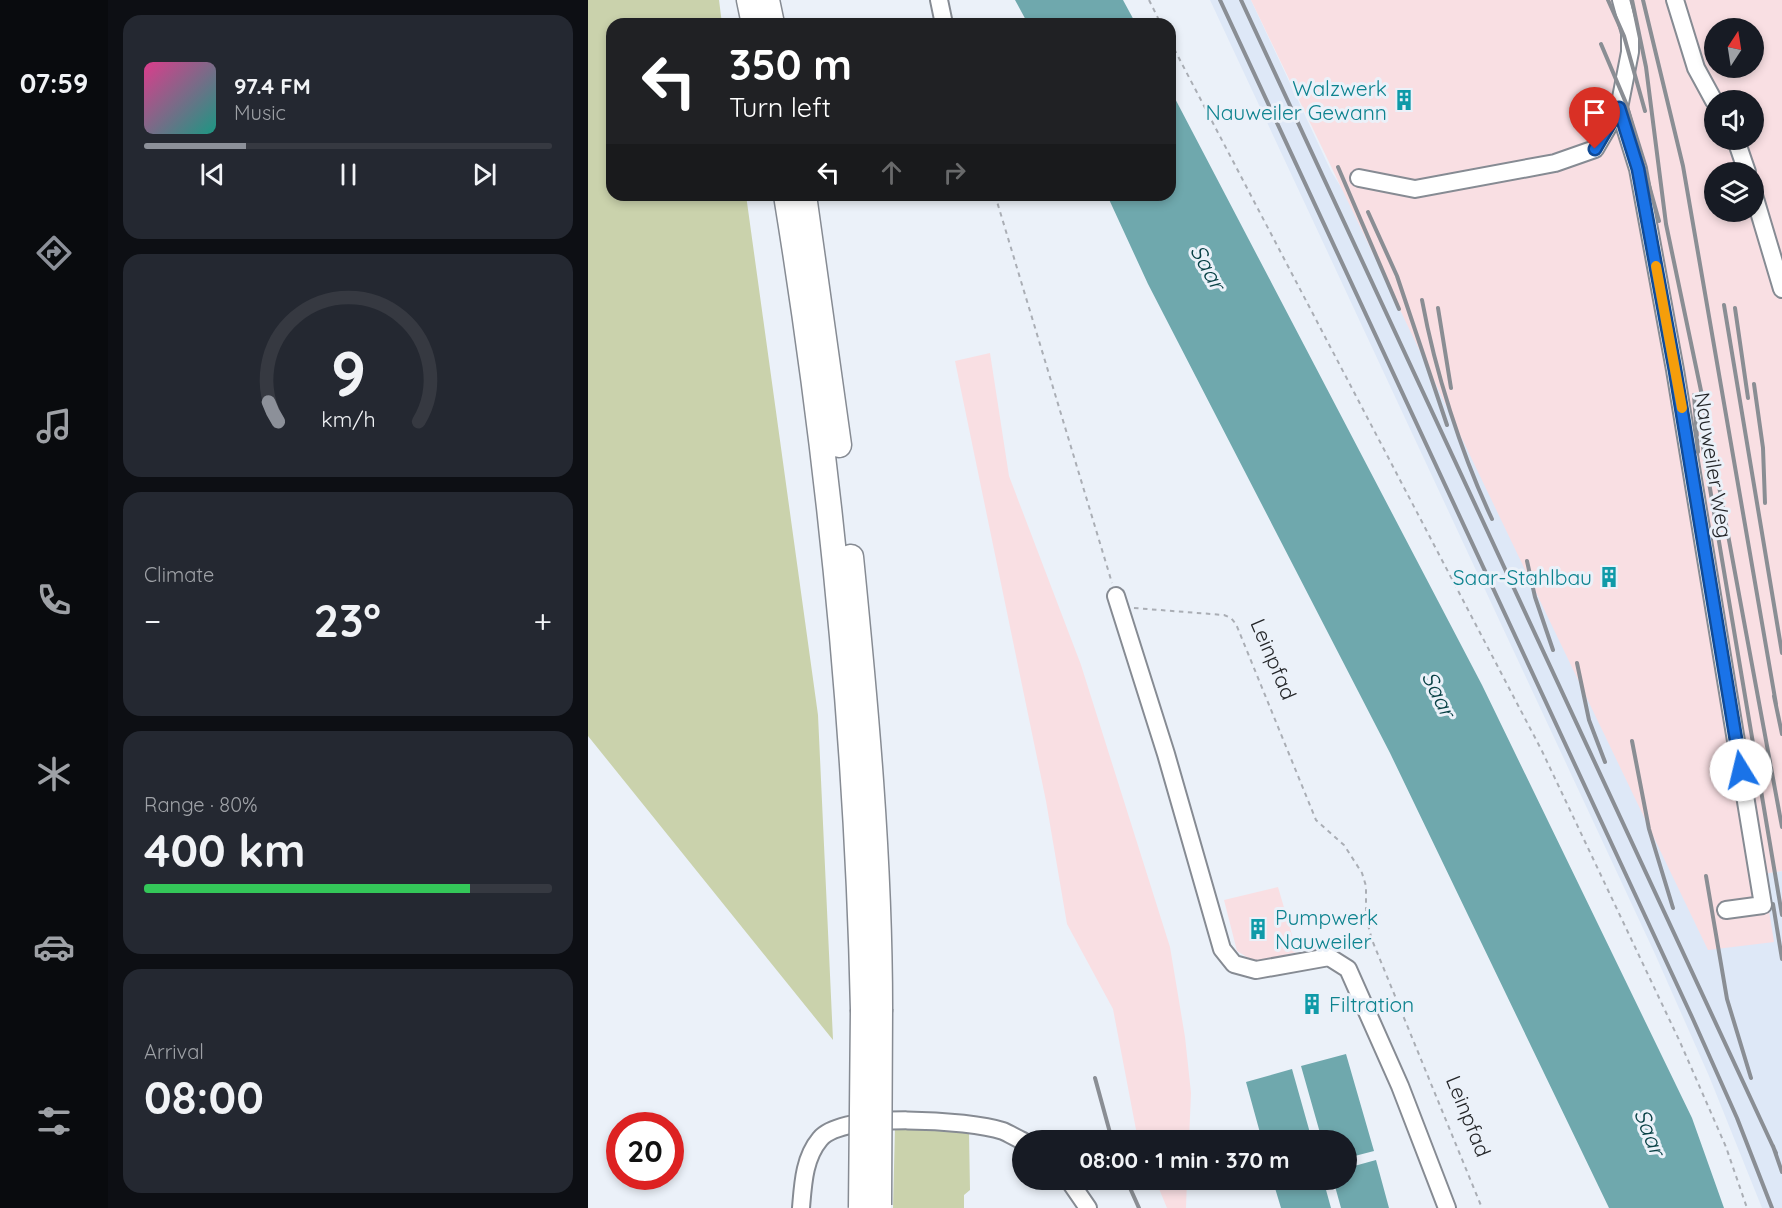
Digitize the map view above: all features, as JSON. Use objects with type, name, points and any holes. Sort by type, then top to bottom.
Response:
[{"type":"highway","points":[[749,0],[753,18]]},
{"type":"highway","points":[[767,0],[771,18]]},
{"type":"highway","points":[[787,201],[813,371],[830,506],[872,1010],[873,1207]]},
{"type":"highway","points":[[805,201],[830,367],[863,676],[880,947],[872,1010]]},
{"type":"street","points":[[939,0],[943,18]]},
{"type":"street","name":"Nauweiler Weg","points":[[1621,0],[1630,43],[1619,108],[1638,169],[1673,359],[1762,905],[1726,910]]},
{"type":"street","points":[[1675,0],[1696,69],[1708,90]]},
{"type":"street","points":[[1359,178],[1415,189],[1555,163],[1595,149],[1619,108]]},
{"type":"street","points":[[1762,222],[1782,289]]},
{"type":"street","points":[[1116,596],[1167,754],[1222,949],[1234,964],[1256,970],[1329,957],[1348,969],[1400,1086],[1447,1208]]},
{"type":"street","points":[[801,1208],[808,1158],[820,1138],[834,1128],[903,1120],[942,1121],[1003,1131],[1012,1136]]},
{"type":"street","points":[[1076,1190],[1088,1208]]},
{"type":"path","points":[[1149,0],[1158,18]]},
{"type":"path","points":[[1176,53],[1542,751],[1680,1042],[1726,1147],[1747,1208]]},
{"type":"path","points":[[997,201],[1116,596]]},
{"type":"path","name":"Leinpfad","points":[[1116,596],[1135,608],[1224,615],[1236,624],[1316,820],[1344,845],[1362,873],[1366,886],[1366,917],[1372,940],[1482,1208]]},
{"type":"shaded area","points":[[1210,0],[1251,0],[1331,171],[1763,874],[1782,871],[1782,1208],[1762,1208],[1709,1076],[1655,954]]},
{"type":"shaded area","points":[[1251,0],[1782,0],[1782,871],[1763,874],[1774,942],[1708,950]]},
{"type":"shaded area","points":[[990,353],[1009,476],[1081,665],[1170,947],[1185,1037],[1191,1093],[1189,1130],[1136,1130],[1113,1009],[1067,924],[1046,801],[955,361]]},
{"type":"shaded area","name":"Pumpwerk Nauweiler","points":[[1278,887],[1297,952],[1255,962],[1237,951],[1224,900]]},
{"type":"shaded area","points":[[1160,1190],[1187,1190],[1186,1208],[1167,1208]]},
{"type":"green space","points":[[588,0],[719,0],[721,18],[606,18],[606,201],[747,201],[818,715],[833,1040],[588,736]]},
{"type":"green space","points":[[895,1127],[969,1133],[970,1190],[964,1195],[964,1208],[893,1208]]},
{"type":"water","points":[[1015,0],[1123,0],[1133,18],[1025,18]]},
{"type":"water","name":"Saar","points":[[1176,100],[1482,685],[1692,1118],[1724,1208],[1609,1208],[1390,753],[1148,284],[1110,201],[1176,201]]},
{"type":"water","points":[[1346,1054],[1374,1151],[1357,1155],[1357,1130],[1319,1130],[1301,1066]]},
{"type":"water","points":[[1292,1069],[1309,1130],[1259,1130],[1246,1082]]},
{"type":"water","points":[[1376,1160],[1389,1208],[1341,1208],[1336,1190],[1357,1190],[1357,1165]]},
{"type":"water","points":[[1276,1190],[1326,1190],[1331,1208],[1281,1208]]},
{"type":"railway","points":[[1220,0],[1692,1017],[1737,1118],[1772,1208]]},
{"type":"railway","points":[[1241,0],[1776,1153]]},
{"type":"railway","points":[[1608,0],[1624,36],[1645,111]]},
{"type":"railway","points":[[1632,0],[1646,67],[1666,224],[1704,405],[1782,827]]},
{"type":"railway","points":[[1643,0],[1683,166],[1776,704]]},
{"type":"railway","points":[[1601,44],[1626,103],[1659,221]]},
{"type":"railway","points":[[1338,167],[1399,309]]},
{"type":"railway","points":[[1368,212],[1397,276],[1447,425]]},
{"type":"railway","points":[[1422,300],[1434,355],[1450,411],[1492,519]]},
{"type":"railway","points":[[1724,305],[1782,653]]},
{"type":"railway","points":[[1438,308],[1451,388]]},
{"type":"railway","points":[[1735,308],[1748,398]]},
{"type":"railway","points":[[1754,384],[1763,448],[1765,503]]},
{"type":"railway","points":[[1694,395],[1698,452]]},
{"type":"railway","points":[[1702,441],[1782,915]]},
{"type":"railway","points":[[1527,561],[1535,597],[1553,650]]},
{"type":"railway","points":[[1577,663],[1589,720],[1605,762]]},
{"type":"railway","points":[[1774,696],[1782,734]]},
{"type":"railway","points":[[1632,741],[1649,829],[1673,908]]},
{"type":"railway","points":[[1706,876],[1727,999],[1751,1078]]},
{"type":"railway","points":[[1773,904],[1782,959]]},
{"type":"railway","points":[[1095,1078],[1109,1130]]},
{"type":"railway","points":[[1773,1146],[1782,1172]]},
{"type":"railway","points":[[1131,1190],[1139,1208]]},
{"type":"slow traffic","points":[[1656,266],[1682,408]]},
{"type":"place","name":"Walzwerk Nauweiler Gewann","points":[[1404,100]]},
{"type":"place","name":"Saar-Stahlbau","points":[[1609,577]]},
{"type":"place","name":"Pumpwerk Nauweiler","points":[[1258,929]]},
{"type":"place","name":"Filtration","points":[[1312,1004]]},
{"type":"route","points":[[1595,149],[1619,108],[1638,169],[1675,370],[1741,770]]}]
